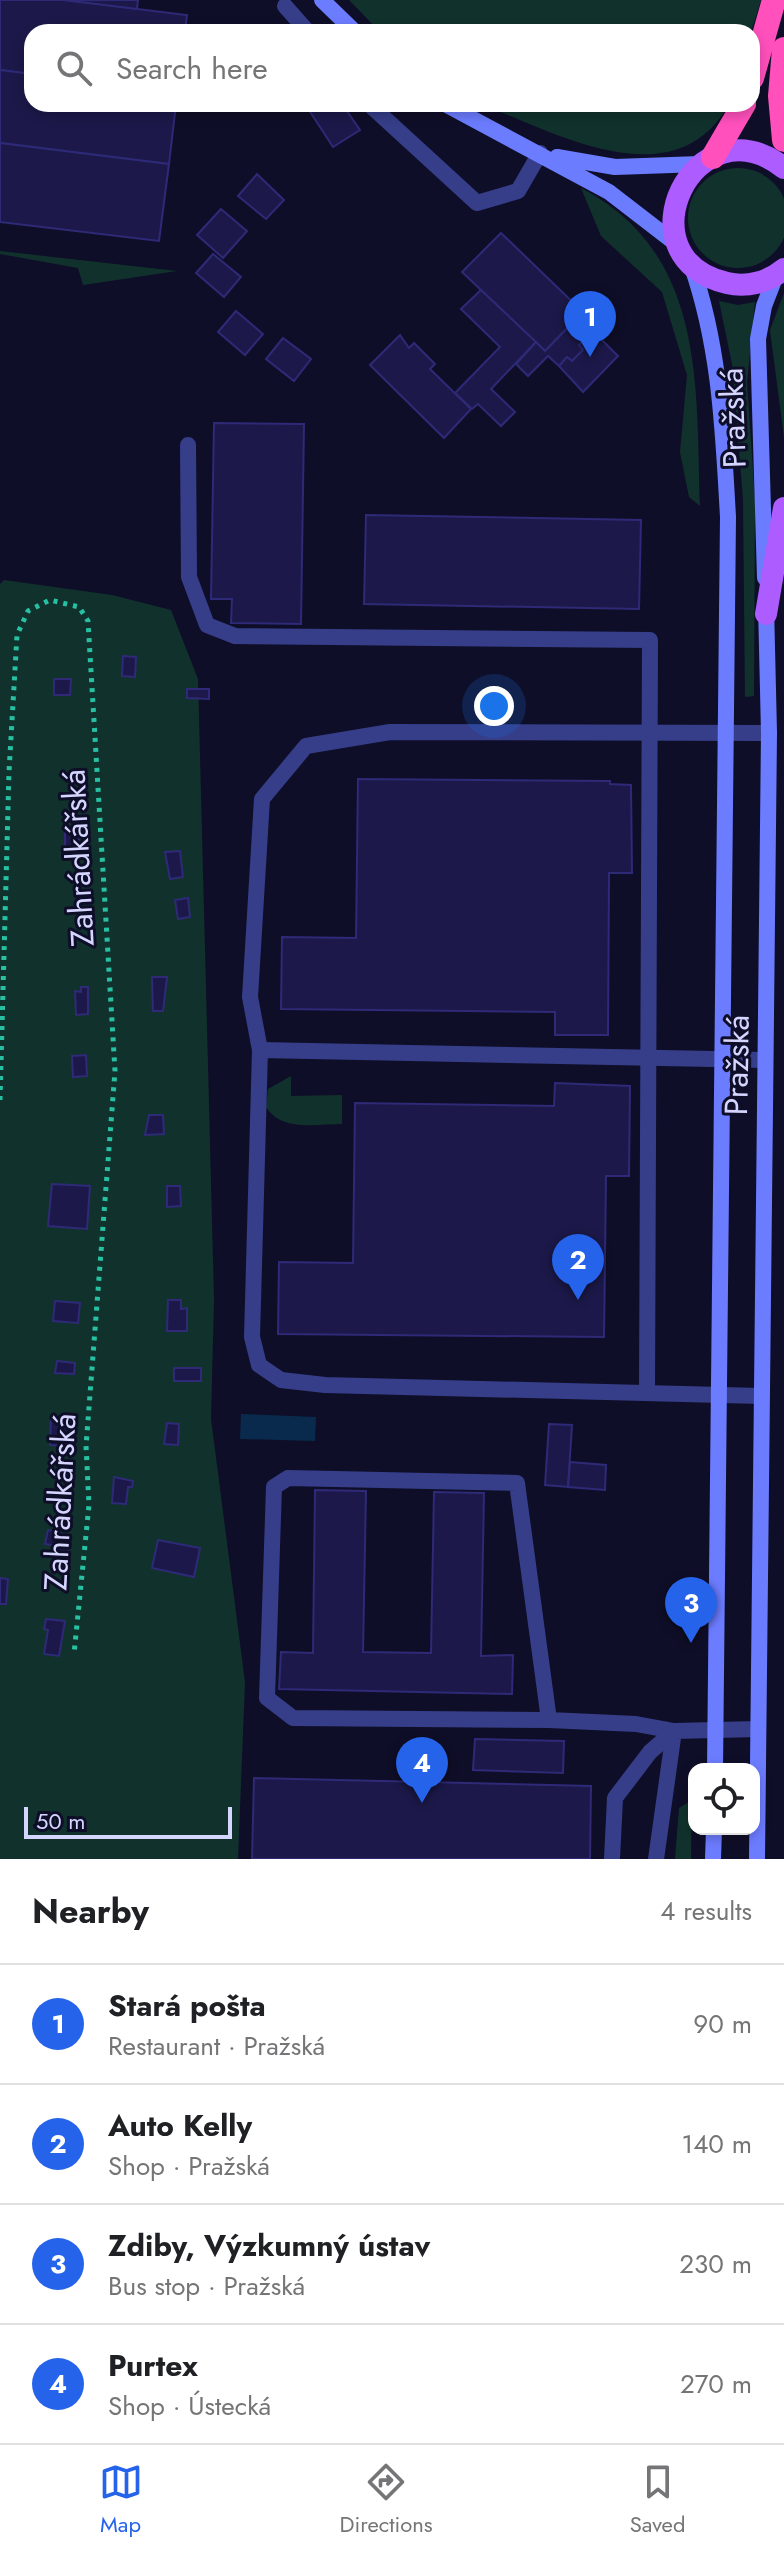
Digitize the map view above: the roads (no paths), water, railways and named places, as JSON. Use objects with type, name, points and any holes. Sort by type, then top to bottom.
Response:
[{"type":"highway","points":[[760,50],[774,0]]},
{"type":"highway","points":[[784,49],[780,96],[784,140]]},
{"type":"highway","points":[[707,161],[739,112]]},
{"type":"main road","points":[[322,0],[347,24]]},
{"type":"main road","points":[[457,112],[540,153],[633,207],[704,275],[734,285],[751,284],[782,271]]},
{"type":"main road","points":[[540,153],[615,167],[707,161],[728,153],[753,153],[784,168]]},
{"type":"main road","points":[[685,255],[673,223],[675,201],[684,182],[707,161]]},
{"type":"main road","name":"Pražská","points":[[685,255],[706,305],[720,382],[728,517],[715,1763]]},
{"type":"main road","name":"Pražská","points":[[757,1859],[769,733],[758,339],[764,306],[782,271]]},
{"type":"main road","points":[[766,614],[784,508]]},
{"type":"main road","points":[[713,1859],[714,1835]]},
{"type":"street","points":[[285,6],[301,24]]},
{"type":"street","points":[[378,112],[477,203],[518,191],[540,153]]},
{"type":"street","points":[[188,445],[189,577],[207,625],[235,636],[650,640],[647,1393]]},
{"type":"street","points":[[761,1396],[325,1385],[281,1380],[259,1365],[252,1337],[260,1050],[250,997],[262,799],[306,746],[390,732],[769,733]]},
{"type":"street","points":[[260,1050],[765,1060]]},
{"type":"street","points":[[549,1720],[517,1483],[288,1478],[274,1487],[267,1698],[293,1718],[549,1720],[636,1724],[674,1731],[758,1729]]},
{"type":"street","points":[[612,1859],[615,1798],[650,1752],[674,1731]]},
{"type":"street","points":[[656,1859],[674,1731]]},
{"type":"water","points":[[241,1414],[316,1417],[315,1441],[240,1439]]},
{"type":"place","name":"Stará pošta","points":[[590,357]]},
{"type":"place","name":"Auto Kelly","points":[[578,1300]]},
{"type":"place","name":"Zdiby, Výzkumný ústav","points":[[691,1643]]},
{"type":"place","name":"Purtex","points":[[422,1803]]}]
